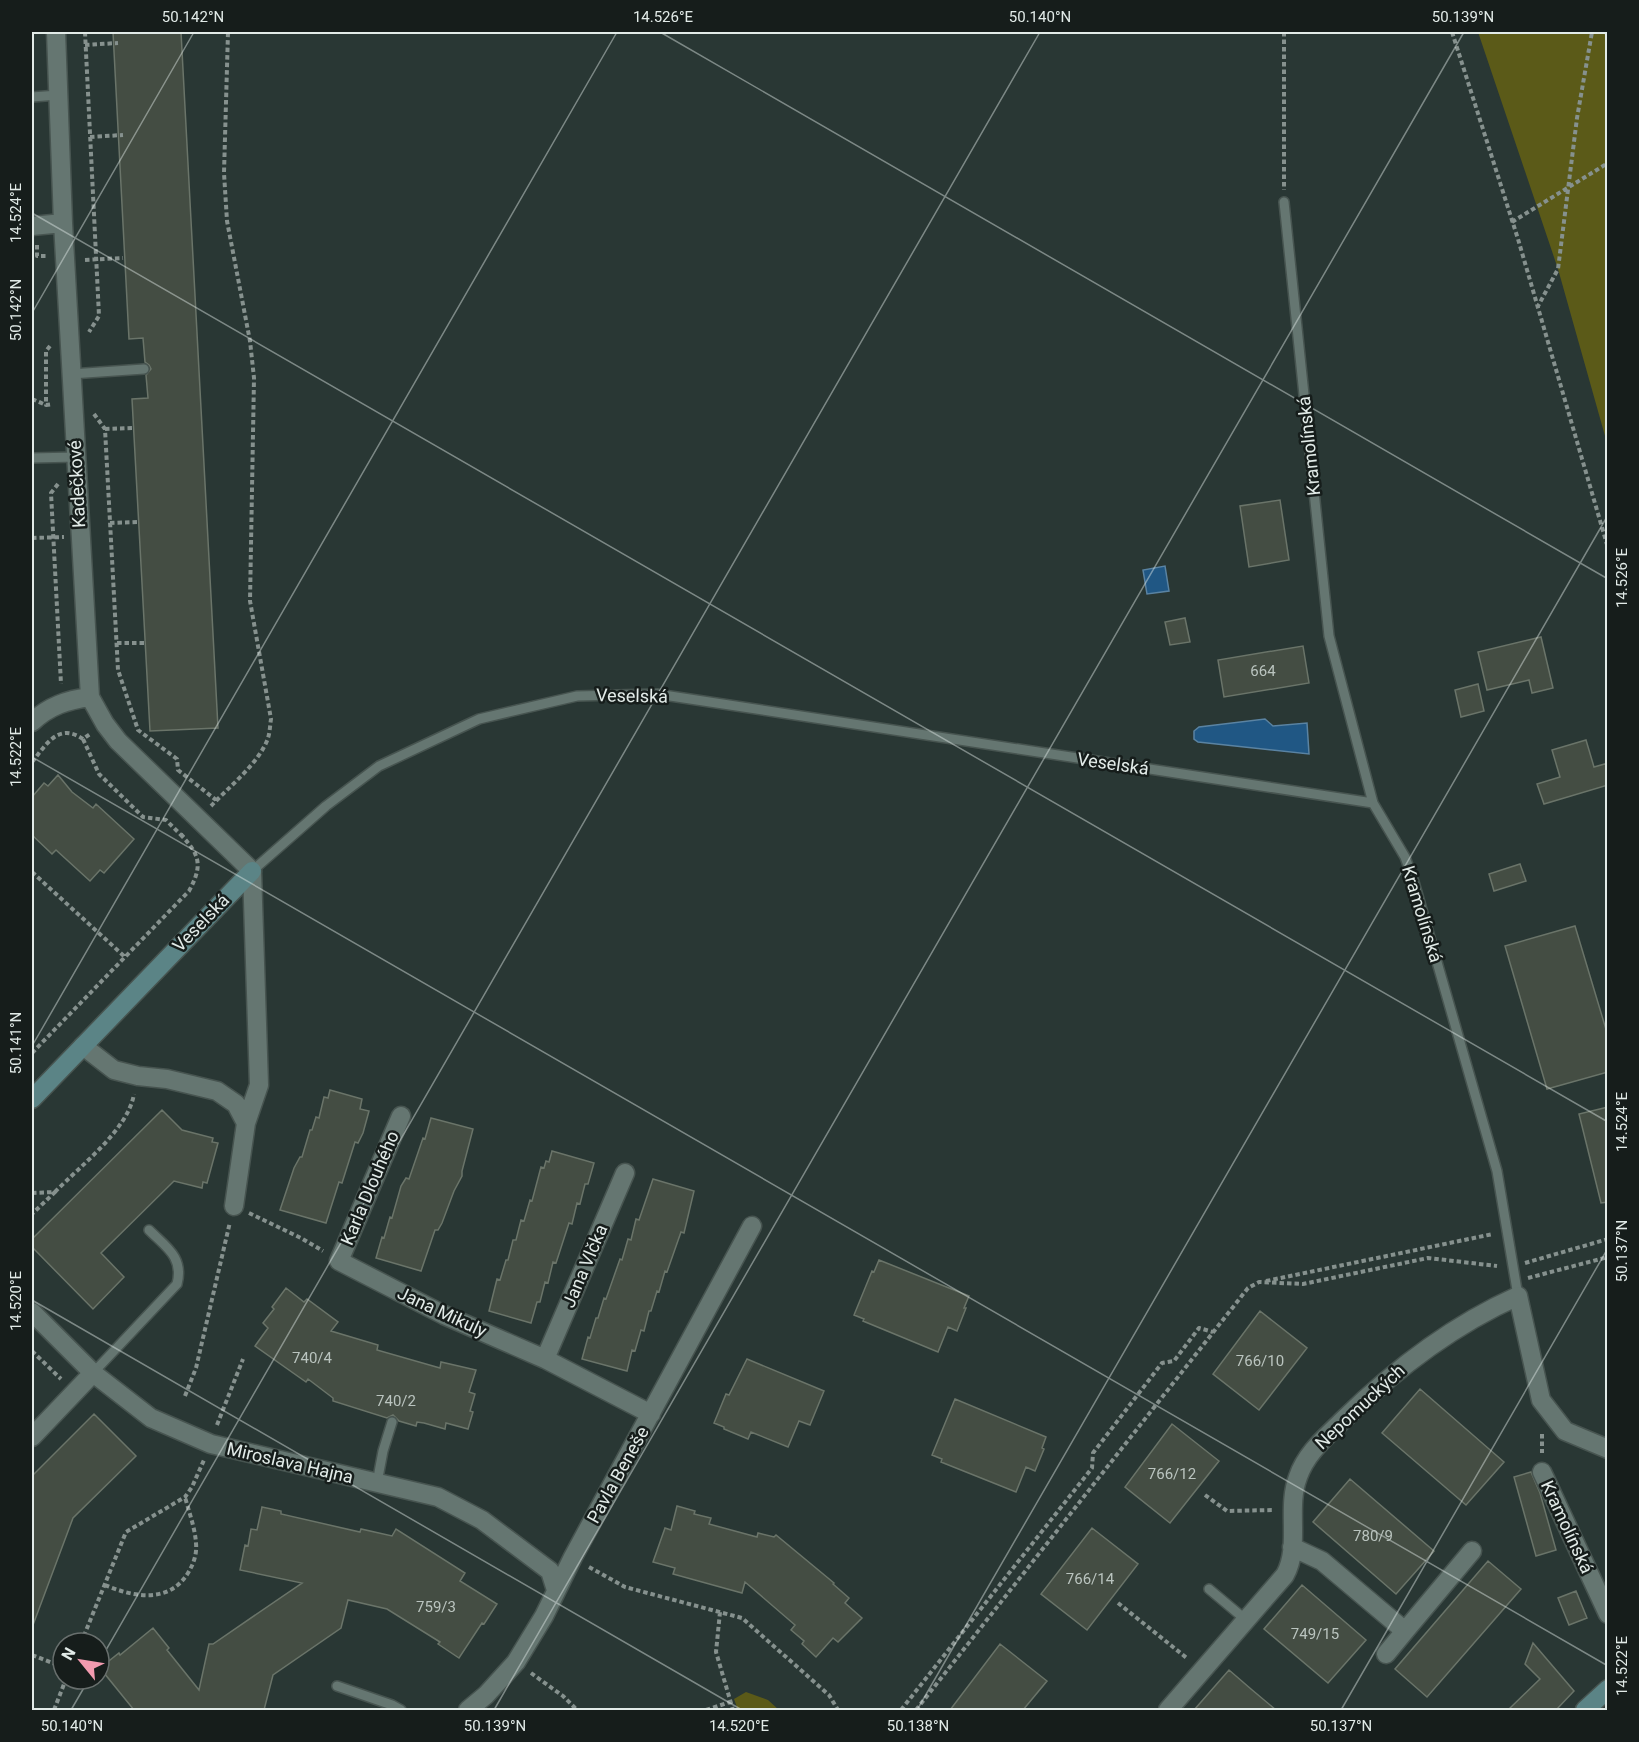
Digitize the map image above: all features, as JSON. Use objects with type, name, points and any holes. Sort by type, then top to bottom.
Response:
[{"type":"street","name":"Kadečkové","points":[[56,32],[63,223],[90,697],[117,741],[252,871]]},
{"type":"street","points":[[32,226],[63,223]]},
{"type":"street","points":[[32,722],[50,708],[64,702],[90,697]]},
{"type":"street","points":[[234,1206],[246,1123],[259,1085],[252,871]]},
{"type":"street","name":"Veselská","points":[[32,1099],[252,871]]},
{"type":"street","points":[[82,1046],[114,1070],[217,1091],[236,1104],[246,1123]]},
{"type":"street","name":"Karla Dlouhého","points":[[339,1261],[400,1116]]},
{"type":"street","name":"Jana Vlčka","points":[[545,1359],[625,1173]]},
{"type":"street","name":"Pavla Beneše","points":[[468,1710],[486,1695],[516,1662],[544,1616],[573,1557],[752,1226]]},
{"type":"street","name":"Jana Mikuly","points":[[339,1261],[444,1315],[545,1359],[651,1414]]},
{"type":"street","name":"Kramolínská","points":[[1517,1289],[1541,1400],[1565,1431],[1608,1449]]},
{"type":"street","name":"Nepomuckých","points":[[1168,1710],[1285,1575],[1290,1566],[1295,1486],[1305,1461],[1314,1448],[1359,1404],[1423,1350],[1517,1289]]},
{"type":"street","name":"Miroslava Hajna","points":[[32,1312],[93,1373],[151,1418],[211,1444],[438,1497],[482,1520],[550,1571],[556,1590]]},
{"type":"street","points":[[32,1437],[93,1373]]},
{"type":"street","name":"Kramolínská","points":[[1542,1472],[1608,1614]]},
{"type":"street","points":[[1292,1547],[1322,1562],[1405,1631]]},
{"type":"street","points":[[1386,1654],[1472,1551]]},
{"type":"street","points":[[1586,1710],[1608,1689]]},
{"type":"lane","points":[[32,97],[58,95]]},
{"type":"lane","name":"Kramolínská","points":[[1284,202],[1329,636],[1373,803],[1405,857],[1414,882],[1497,1171],[1517,1289]]},
{"type":"lane","points":[[71,374],[144,369]]},
{"type":"lane","points":[[32,458],[76,457]]},
{"type":"lane","name":"Veselská","points":[[252,871],[327,806],[379,766],[479,719],[577,696],[657,694],[1373,803]]},
{"type":"lane","points":[[93,1373],[177,1284],[180,1272],[178,1262],[149,1230]]},
{"type":"lane","points":[[377,1483],[383,1451],[392,1422]]},
{"type":"lane","points":[[1209,1589],[1246,1620]]},
{"type":"lane","points":[[337,1686],[401,1710]]},
{"type":"path","points":[[84,341],[99,316],[85,32]]},
{"type":"path","points":[[182,836],[261,751],[268,737],[271,719],[250,601],[254,378],[250,341],[227,221],[224,173],[228,32]]},
{"type":"path","points":[[1284,32],[1284,202]]},
{"type":"path","points":[[1452,32],[1512,222],[1608,548]]},
{"type":"path","points":[[1537,308],[1558,269],[1577,118],[1592,32]]},
{"type":"path","points":[[85,45],[118,43]]},
{"type":"path","points":[[90,137],[123,135]]},
{"type":"path","points":[[1512,222],[1608,163]]},
{"type":"path","points":[[32,256],[37,256]]},
{"type":"path","points":[[96,259],[123,258]]},
{"type":"path","points":[[32,399],[46,405]]},
{"type":"path","points":[[92,411],[105,429],[118,670],[138,730],[177,759],[178,770],[216,800]]},
{"type":"path","points":[[105,429],[133,428]]},
{"type":"path","points":[[110,524],[138,522]]},
{"type":"path","points":[[32,538],[80,536]]},
{"type":"path","points":[[117,643],[144,643]]},
{"type":"path","points":[[32,762],[52,738]]},
{"type":"path","points":[[32,1053],[189,891],[197,876],[198,861],[194,848],[166,820],[143,817],[99,774],[82,739]]},
{"type":"path","points":[[32,872],[125,957]]},
{"type":"path","points":[[32,1214],[118,1130],[133,1103],[138,1076]]},
{"type":"path","points":[[32,1192],[55,1192]]},
{"type":"path","points":[[185,1396],[196,1368],[234,1206],[301,1238],[339,1261]]},
{"type":"path","points":[[916,1710],[1248,1288],[1259,1282],[1507,1231]]},
{"type":"path","points":[[1259,1282],[1304,1284],[1428,1258],[1513,1266],[1608,1239]]},
{"type":"path","points":[[1517,1289],[1608,1257]]},
{"type":"path","points":[[901,1710],[1092,1468],[1093,1453],[1162,1363],[1174,1361],[1199,1328],[1213,1332]]},
{"type":"path","points":[[32,1351],[67,1383]]},
{"type":"path","points":[[86,1631],[126,1532],[185,1497],[192,1487],[243,1359]]},
{"type":"path","points":[[1205,1495],[1227,1511],[1292,1510]]},
{"type":"path","points":[[105,1585],[125,1593],[141,1596],[161,1594],[175,1588],[195,1562],[196,1542],[185,1497]]},
{"type":"path","points":[[573,1557],[625,1587],[742,1618],[829,1695],[838,1710]]},
{"type":"path","points":[[1118,1603],[1203,1670]]},
{"type":"path","points":[[720,1612],[716,1652],[733,1710]]},
{"type":"path","points":[[32,1655],[51,1662]]},
{"type":"path","points":[[516,1662],[563,1696],[577,1710]]},
{"type":"path","points":[[54,1710],[61,1691]]},
{"type":"path","points":[[706,1710],[730,1702]]},
{"type":"shaded area","points":[[1478,32],[1607,32],[1607,443],[1558,269]]},
{"type":"shaded area","points":[[746,1692],[768,1700],[779,1710],[738,1710],[734,1699]]},
{"type":"water","points":[[1165,566],[1169,591],[1147,594],[1143,570]]},
{"type":"water","points":[[1265,719],[1273,726],[1307,723],[1309,754],[1198,742],[1194,739],[1194,731],[1199,727]]},
{"type":"building","points":[[113,32],[181,32],[218,728],[150,731],[132,399],[148,398],[146,375],[151,369],[145,362],[143,338],[129,339]]},
{"type":"building","points":[[1280,500],[1289,560],[1249,567],[1240,506]]},
{"type":"building","points":[[1185,618],[1190,642],[1170,645],[1165,622]]},
{"type":"building","points":[[1541,637],[1553,688],[1532,693],[1529,680],[1487,690],[1478,652]]},
{"type":"building","points":[[1303,646],[1309,683],[1224,697],[1218,660]]},
{"type":"building","points":[[1478,684],[1484,711],[1461,717],[1455,690]]},
{"type":"building","points":[[1586,740],[1594,767],[1608,763],[1608,785],[1544,804],[1537,784],[1560,777],[1552,750]]},
{"type":"building","points":[[58,775],[72,792],[93,808],[96,804],[134,839],[104,873],[100,870],[90,881],[56,850],[52,854],[32,835],[32,797],[44,783],[48,786]]},
{"type":"building","points":[[1520,864],[1526,881],[1494,891],[1489,874]]},
{"type":"building","points":[[1575,926],[1608,1036],[1608,1072],[1547,1089],[1505,946]]},
{"type":"building","points":[[330,1090],[362,1099],[360,1109],[369,1111],[363,1133],[358,1143],[355,1142],[342,1183],[339,1182],[326,1223],[280,1210],[294,1168],[302,1157],[310,1130],[312,1130],[316,1117],[319,1118],[324,1097],[328,1098]]},
{"type":"building","points":[[1608,1107],[1608,1202],[1601,1203],[1579,1114]]},
{"type":"building","points":[[162,1110],[182,1130],[213,1138],[212,1142],[218,1143],[207,1183],[203,1182],[202,1188],[174,1181],[101,1253],[124,1277],[93,1309],[32,1247],[32,1239]]},
{"type":"building","points":[[431,1118],[473,1129],[462,1176],[442,1223],[438,1230],[435,1230],[421,1271],[376,1258],[390,1217],[392,1218],[401,1186],[406,1178],[409,1179]]},
{"type":"building","points":[[552,1151],[594,1163],[580,1204],[577,1203],[572,1224],[569,1223],[556,1263],[553,1262],[548,1283],[545,1282],[540,1302],[537,1302],[531,1323],[489,1311],[497,1279],[500,1280],[513,1240],[516,1240],[521,1220],[524,1221],[530,1200],[532,1201],[541,1167],[544,1168],[546,1161],[549,1162]]},
{"type":"building","points":[[653,1179],[694,1191],[684,1233],[681,1232],[667,1272],[665,1271],[659,1292],[657,1291],[651,1311],[649,1311],[644,1331],[641,1330],[635,1351],[632,1350],[627,1371],[582,1359],[588,1337],[590,1338],[620,1259],[622,1260],[628,1239],[631,1240],[636,1219],[639,1220]]},
{"type":"building","points":[[879,1260],[969,1296],[957,1331],[948,1327],[938,1352],[863,1321],[864,1319],[854,1315],[872,1271],[874,1272]]},
{"type":"building","points":[[286,1288],[304,1302],[307,1299],[338,1322],[331,1331],[378,1345],[377,1350],[440,1368],[441,1362],[476,1370],[469,1392],[475,1394],[468,1429],[446,1423],[445,1429],[417,1422],[416,1426],[399,1421],[393,1415],[387,1418],[333,1401],[333,1398],[308,1379],[306,1382],[255,1346],[268,1328],[263,1323]]},
{"type":"building","points":[[1260,1311],[1307,1348],[1259,1410],[1213,1374]]},
{"type":"building","points":[[747,1359],[824,1391],[810,1425],[799,1421],[788,1447],[751,1432],[748,1439],[714,1423],[726,1394],[729,1395]]},
{"type":"building","points":[[1420,1389],[1504,1462],[1466,1505],[1382,1433]]},
{"type":"building","points":[[955,1399],[1046,1437],[1035,1471],[1026,1467],[1016,1492],[941,1462],[942,1459],[932,1455]]},
{"type":"building","points":[[94,1414],[136,1456],[73,1518],[32,1625],[32,1476]]},
{"type":"building","points":[[1172,1424],[1219,1461],[1170,1523],[1125,1487]]},
{"type":"building","points":[[1531,1472],[1540,1493],[1556,1550],[1536,1556],[1514,1477]]},
{"type":"building","points":[[1350,1479],[1434,1551],[1396,1594],[1313,1522]]},
{"type":"building","points":[[677,1506],[695,1511],[694,1514],[711,1518],[709,1524],[757,1537],[758,1533],[774,1537],[776,1535],[834,1583],[849,1598],[845,1603],[862,1618],[838,1642],[833,1638],[816,1657],[802,1644],[804,1641],[791,1630],[795,1625],[745,1582],[742,1593],[673,1574],[675,1568],[653,1562],[665,1528],[671,1530]]},
{"type":"building","points":[[262,1507],[281,1511],[281,1514],[360,1532],[361,1529],[392,1536],[396,1529],[465,1573],[460,1581],[497,1604],[459,1658],[438,1644],[440,1642],[387,1609],[348,1600],[341,1628],[273,1675],[264,1710],[134,1710],[111,1682],[111,1659],[119,1653],[120,1655],[153,1628],[169,1648],[167,1650],[199,1690],[209,1644],[213,1644],[302,1583],[240,1570],[251,1529],[257,1530]]},
{"type":"building","points":[[1092,1528],[1138,1564],[1087,1630],[1041,1594]]},
{"type":"building","points":[[1488,1561],[1521,1589],[1427,1697],[1395,1669]]},
{"type":"building","points":[[1302,1585],[1366,1640],[1328,1683],[1264,1629]]},
{"type":"building","points":[[1576,1591],[1587,1618],[1569,1625],[1558,1598]]},
{"type":"building","points":[[1533,1643],[1574,1691],[1556,1710],[1508,1710],[1540,1679],[1525,1664]]},
{"type":"building","points":[[1000,1644],[1047,1681],[1023,1710],[950,1710]]},
{"type":"building","points":[[1229,1670],[1251,1689],[1276,1710],[1194,1710]]}]
